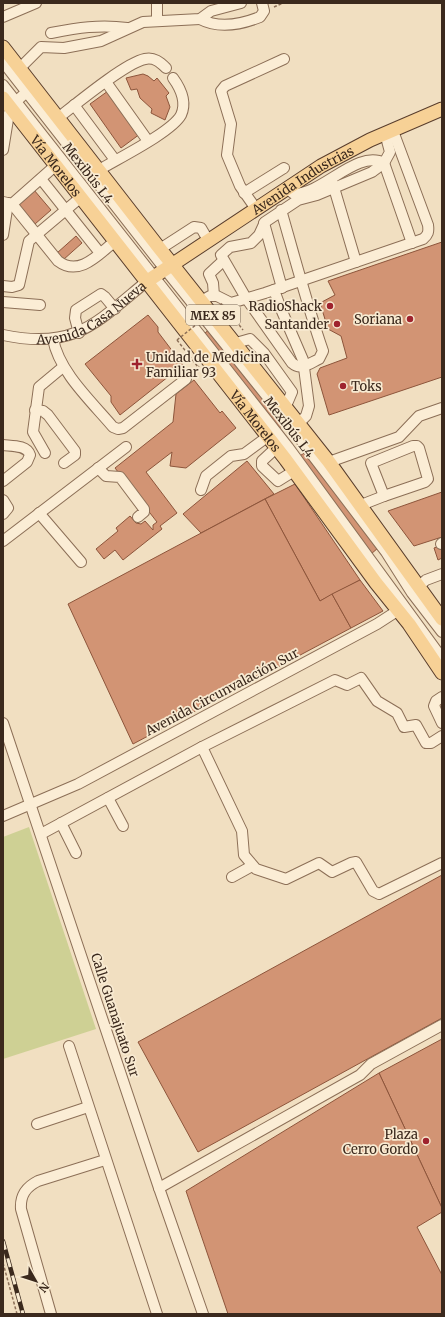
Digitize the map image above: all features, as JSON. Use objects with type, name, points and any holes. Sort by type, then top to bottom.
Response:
[{"type":"main road","name":"MEX 85","points":[[3,47],[20,68],[30,89],[58,118],[160,249],[168,266],[238,338],[286,406],[361,505],[415,590],[442,619]]},
{"type":"main road","name":"Vía Morelos","points":[[9,102],[55,166],[114,242],[150,279],[267,437],[400,607],[442,673]]},
{"type":"main road","name":"Avenida Industrias","points":[[168,266],[286,188],[350,150],[442,109]]},
{"type":"main road","name":"Avenida Casa Nueva","points":[[150,279],[168,266]]},
{"type":"street","points":[[3,16],[36,3]]},
{"type":"street","points":[[157,3],[157,20]]},
{"type":"street","points":[[200,19],[211,11],[241,3]]},
{"type":"street","points":[[20,68],[41,47],[64,48],[81,45],[108,38],[143,22],[157,20],[200,19],[212,24],[231,25],[256,19],[263,8]]},
{"type":"street","points":[[51,33],[76,28],[107,25],[127,28]]},
{"type":"street","points":[[76,28],[81,45]]},
{"type":"street","points":[[58,118],[106,82],[128,67],[144,59],[157,60],[166,68]]},
{"type":"street","points":[[256,209],[244,192],[227,155],[231,124],[221,91],[224,86],[284,59]]},
{"type":"street","name":"Mexibús L4","points":[[3,62],[30,89],[168,266],[415,590],[442,632]]},
{"type":"street","points":[[99,170],[169,128],[180,116],[183,108],[182,94],[173,78]]},
{"type":"street","points":[[106,82],[148,141]]},
{"type":"street","name":"Mexibús L4","points":[[3,85],[9,102],[150,279],[288,447],[400,607],[442,658]]},
{"type":"street","points":[[3,150],[9,102],[30,89]]},
{"type":"street","points":[[74,105],[115,160]]},
{"type":"street","points":[[286,188],[291,193],[297,194],[332,183],[352,180],[368,174],[384,162],[390,152],[389,132]]},
{"type":"street","points":[[201,301],[214,296],[231,302],[274,291],[423,239],[428,233],[429,229],[389,132]]},
{"type":"street","points":[[281,210],[302,281],[306,302],[323,354],[319,359],[303,367],[296,366],[292,363],[246,298],[223,261],[221,256],[222,252],[232,247],[251,243],[259,235],[264,224],[281,210],[298,200],[317,195],[348,169],[364,162],[375,160],[384,162]]},
{"type":"street","points":[[364,162],[368,174]]},
{"type":"street","points":[[384,162],[412,243]]},
{"type":"street","points":[[3,235],[8,203],[41,179],[55,166]]},
{"type":"street","points":[[244,192],[284,168]]},
{"type":"street","points":[[348,169],[352,180]]},
{"type":"street","points":[[41,179],[100,253]]},
{"type":"street","points":[[332,183],[356,262]]},
{"type":"street","points":[[3,286],[15,287],[20,283],[27,244],[36,234],[80,198]]},
{"type":"street","points":[[8,203],[58,261],[66,266],[81,267],[114,242]]},
{"type":"street","points":[[264,224],[274,291],[280,309],[303,357],[303,367],[309,395],[309,406],[306,416],[299,423]]},
{"type":"street","points":[[160,249],[194,227],[201,228],[208,240]]},
{"type":"street","points":[[214,296],[213,283],[209,274],[223,261]]},
{"type":"street","name":"Avenida Casa Nueva","points":[[3,335],[31,339],[53,339],[79,333],[98,322],[150,279]]},
{"type":"street","points":[[79,333],[75,315],[78,307],[101,294],[115,309]]},
{"type":"street","points":[[3,302],[40,305]]},
{"type":"street","points":[[53,339],[56,351],[63,367],[113,427],[118,429],[123,428],[186,379]]},
{"type":"street","points":[[45,453],[33,433],[35,410],[40,385],[63,367]]},
{"type":"street","points":[[329,462],[399,437],[419,416],[442,408]]},
{"type":"street","points":[[35,410],[48,414],[75,450],[75,455],[64,463]]},
{"type":"street","points":[[201,490],[206,476],[231,456],[246,453],[267,437]]},
{"type":"street","points":[[3,445],[23,448],[29,453],[28,460],[3,481]]},
{"type":"street","points":[[3,541],[126,446]]},
{"type":"street","points":[[361,505],[425,482],[428,479],[417,446],[394,452],[371,462],[384,496]]},
{"type":"street","points":[[276,448],[262,461],[262,466],[278,482],[294,471]]},
{"type":"street","points":[[98,468],[106,476],[120,477],[144,509],[144,512],[138,517]]},
{"type":"street","points":[[3,469],[15,471]]},
{"type":"street","points":[[3,500],[8,508],[3,514]]},
{"type":"street","points":[[39,513],[81,562]]},
{"type":"street","name":"Avenida Circunvalación Sur","points":[[3,816],[78,784],[377,624],[400,607],[426,580],[442,574]]},
{"type":"street","points":[[41,834],[202,747],[335,680],[347,685],[360,678],[364,680],[379,704],[396,713],[404,727],[416,725],[426,742],[431,743],[442,736]]},
{"type":"street","points":[[442,696],[436,701],[434,706],[442,723]]},
{"type":"street","name":"Calle Guanajuato Sur","points":[[3,723],[159,1188],[204,1314]]},
{"type":"street","points":[[202,747],[242,831],[244,853],[252,866],[286,879],[320,863],[332,872],[356,862],[373,891],[379,894],[442,863]]},
{"type":"street","points":[[108,798],[123,826]]},
{"type":"street","points":[[61,823],[76,852]]},
{"type":"street","points":[[232,877],[252,866]]},
{"type":"street","points":[[159,1188],[360,1075],[371,1064],[442,1025]]},
{"type":"street","points":[[69,1046],[105,1160],[157,1314]]},
{"type":"street","points":[[36,1124],[88,1107]]},
{"type":"street","points":[[51,1314],[21,1209],[23,1194],[29,1186],[38,1181],[105,1160]]},
{"type":"path","points":[[176,340],[223,303],[244,329],[238,338]]},
{"type":"path","points":[[3,1263],[17,1314]]},
{"type":"green space","points":[[29,827],[96,1029],[3,1059],[3,837]]},
{"type":"building","points":[[143,74],[154,81],[157,78],[169,93],[166,96],[170,107],[165,120],[151,113],[152,109],[140,98],[137,89],[131,90],[126,78]]},
{"type":"building","points":[[108,91],[140,134],[121,148],[90,104]]},
{"type":"building","points":[[34,190],[51,210],[35,224],[18,204]]},
{"type":"building","points":[[76,236],[82,243],[63,260],[57,253]]},
{"type":"building","points":[[442,242],[442,377],[329,415],[317,374],[320,368],[347,358],[341,336],[328,329],[320,303],[335,295],[328,281]]},
{"type":"building","points":[[148,315],[158,327],[158,332],[183,365],[120,415],[111,402],[111,396],[85,364]]},
{"type":"building","points":[[209,330],[284,424],[277,430],[202,335]]},
{"type":"building","points":[[194,380],[220,413],[222,411],[236,428],[186,468],[170,466],[172,452],[146,472],[177,513],[160,526],[162,529],[123,560],[115,550],[104,559],[96,549],[118,531],[116,528],[130,516],[136,523],[141,524],[145,521],[153,530],[153,525],[157,522],[115,468],[173,422],[176,394]]},
{"type":"building","points":[[304,453],[378,548],[371,554],[297,458]]},
{"type":"building","points":[[247,461],[274,494],[201,533],[183,514]]},
{"type":"building","points":[[295,484],[360,580],[320,601],[265,499]]},
{"type":"building","points":[[442,492],[442,537],[414,546],[388,511]]},
{"type":"building","points":[[265,499],[320,601],[332,594],[351,628],[133,744],[68,604]]},
{"type":"building","points":[[442,545],[442,558],[438,560],[434,548]]},
{"type":"building","points":[[360,580],[383,611],[351,628],[332,594]]},
{"type":"building","points":[[442,875],[442,1018],[198,1152],[138,1042]]},
{"type":"building","name":"Plaza Cerro Gordo","points":[[442,1039],[442,1208],[379,1073]]},
{"type":"building","points":[[379,1073],[442,1208],[442,1212],[417,1227],[442,1275],[442,1314],[228,1314],[186,1191]]},
{"type":"railway","points":[[3,1241],[23,1314]]},
{"type":"place","name":"RadioShack","points":[[330,306]]},
{"type":"place","name":"Soriana","points":[[410,319]]},
{"type":"place","name":"Santander","points":[[337,324]]},
{"type":"place","name":"Unidad de Medicina Familiar 93","points":[[137,364]]},
{"type":"place","name":"Toks","points":[[343,386]]},
{"type":"place","name":"Plaza Cerro Gordo","points":[[426,1141]]}]
